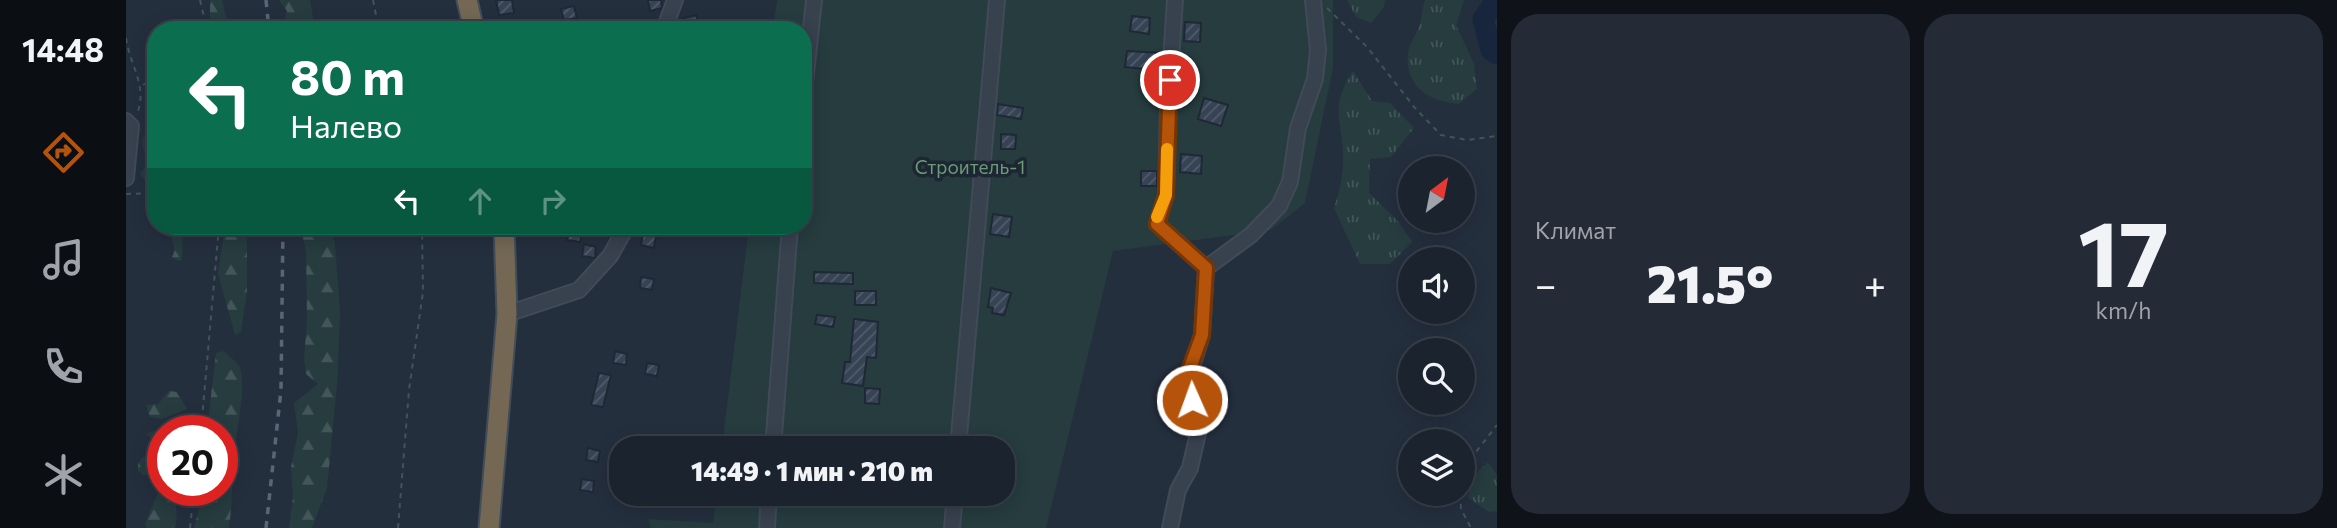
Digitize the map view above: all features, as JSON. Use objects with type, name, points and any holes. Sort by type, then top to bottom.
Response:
[{"type":"highway","points":[[467,0],[472,21]]},
{"type":"highway","points":[[489,528],[507,314],[504,235]]},
{"type":"lane","points":[[667,21],[675,0]]},
{"type":"lane","points":[[812,21],[814,0]]},
{"type":"lane","points":[[958,436],[997,0]]},
{"type":"lane","points":[[1175,0],[1168,106],[1166,195],[1157,224],[1206,268]]},
{"type":"lane","points":[[1206,268],[1251,235],[1279,206],[1290,182],[1298,128],[1315,79],[1318,50],[1313,0]]},
{"type":"lane","points":[[126,178],[128,123]]},
{"type":"lane","points":[[507,314],[579,290],[610,256],[622,235]]},
{"type":"lane","points":[[774,436],[789,235]]},
{"type":"lane","points":[[1170,528],[1178,490],[1190,468],[1199,429],[1186,383],[1202,335],[1206,268]]},
{"type":"lane","points":[[767,528],[768,506]]},
{"type":"lane","points":[[952,528],[954,506]]},
{"type":"path","points":[[200,0],[205,21]]},
{"type":"path","points":[[373,0],[377,21]]},
{"type":"path","points":[[1319,0],[1367,47],[1415,108],[1441,135],[1467,140],[1497,136]]},
{"type":"path","points":[[126,38],[128,55],[142,85],[141,104],[128,123]]},
{"type":"path","points":[[142,85],[147,82]]},
{"type":"path","points":[[126,194],[147,193]]},
{"type":"path","points":[[202,415],[218,235]]},
{"type":"path","points":[[398,528],[409,390],[423,292],[422,235]]},
{"type":"path","points":[[1475,453],[1497,425]]},
{"type":"path","points":[[190,528],[192,506]]},
{"type":"path","points":[[1461,506],[1471,528]]},
{"type":"green space","points":[[210,0],[222,0],[227,21],[210,21]]},
{"type":"green space","points":[[279,0],[310,0],[314,21],[284,21],[287,11]]},
{"type":"green space","name":"Строитель-1","points":[[777,0],[1333,0],[1333,68],[1305,203],[1271,230],[1113,251],[1046,528],[651,528],[648,519],[713,523],[715,506],[1015,506],[1015,436],[723,436],[748,235],[812,235],[812,21],[774,21]]},
{"type":"green space","points":[[1347,0],[1385,0],[1384,7],[1371,23],[1356,17]]},
{"type":"green space","points":[[1425,0],[1464,0],[1456,25],[1474,64],[1477,89],[1459,104],[1428,96],[1410,75],[1409,50],[1419,27]]},
{"type":"green space","points":[[1353,71],[1372,101],[1390,103],[1414,128],[1391,157],[1370,159],[1369,193],[1398,221],[1398,233],[1406,233],[1412,242],[1407,247],[1398,247],[1398,256],[1390,264],[1360,264],[1334,208],[1343,168],[1339,103]]},
{"type":"green space","points":[[144,135],[147,135],[147,164],[142,142]]},
{"type":"green space","points":[[147,164],[147,182],[140,174]]},
{"type":"green space","points":[[171,235],[183,235],[182,260],[178,261],[172,257],[175,250]]},
{"type":"green space","points":[[224,235],[247,235],[247,291],[241,332],[235,335],[218,274]]},
{"type":"green space","points":[[302,235],[333,235],[340,312],[337,385],[327,488],[312,528],[289,528],[293,497],[291,467],[298,432],[294,403],[318,384],[306,374],[304,359],[307,320],[306,251]]},
{"type":"green space","points":[[224,351],[239,366],[242,386],[238,427],[238,415],[209,415],[216,353]]},
{"type":"green space","points":[[169,391],[177,392],[187,409],[172,415],[149,415],[146,405],[158,404]]},
{"type":"green space","points":[[142,457],[147,457],[147,474],[144,476],[138,471]]},
{"type":"green space","points":[[1488,462],[1497,475],[1497,511],[1489,512],[1475,503],[1475,474]]},
{"type":"green space","points":[[152,506],[176,506],[175,528],[147,528],[145,524]]},
{"type":"green space","points":[[200,506],[231,506],[229,528],[194,528]]},
{"type":"building","points":[[496,0],[512,0],[514,13],[499,15]]},
{"type":"building","points":[[648,0],[661,0],[662,8],[650,11]]},
{"type":"building","points":[[574,6],[577,18],[564,20],[561,9]]},
{"type":"building","points":[[696,15],[698,21],[685,21],[684,18]]},
{"type":"building","points":[[1132,16],[1150,18],[1149,34],[1130,31]]},
{"type":"building","points":[[1185,22],[1201,23],[1200,42],[1184,41]]},
{"type":"building","points":[[1127,51],[1162,53],[1161,64],[1147,64],[1146,69],[1125,67]]},
{"type":"building","points":[[1204,98],[1228,105],[1221,126],[1198,119]]},
{"type":"building","points":[[998,104],[1023,108],[1021,119],[997,115]]},
{"type":"building","points":[[1001,134],[1016,135],[1015,149],[1001,149]]},
{"type":"building","points":[[1181,154],[1202,156],[1201,174],[1180,172]]},
{"type":"building","points":[[1141,171],[1157,171],[1157,186],[1141,186]]},
{"type":"building","points":[[993,214],[1012,217],[1009,237],[990,234]]},
{"type":"building","points":[[568,235],[581,235],[580,242],[567,240]]},
{"type":"building","points":[[643,235],[656,236],[654,248],[641,245]]},
{"type":"building","points":[[584,244],[596,247],[595,258],[582,256]]},
{"type":"building","points":[[814,272],[853,273],[853,284],[814,283]]},
{"type":"building","points":[[641,277],[654,279],[652,290],[640,288]]},
{"type":"building","points":[[991,288],[1011,293],[1004,315],[992,313],[993,308],[988,307]]},
{"type":"building","points":[[855,291],[876,291],[876,305],[855,305]]},
{"type":"building","points":[[817,315],[835,317],[833,327],[815,324]]},
{"type":"building","points":[[854,319],[878,322],[876,358],[867,357],[863,386],[842,383],[845,362],[850,362]]},
{"type":"building","points":[[615,351],[627,354],[626,365],[613,363]]},
{"type":"building","points":[[647,363],[659,365],[657,376],[645,374]]},
{"type":"building","points":[[599,373],[611,375],[603,407],[591,405]]},
{"type":"building","points":[[865,388],[880,389],[879,404],[865,403]]},
{"type":"building","points":[[588,448],[600,451],[598,462],[586,460]]},
{"type":"building","points":[[582,479],[594,481],[593,492],[580,490]]},
{"type":"waterway","points":[[1496,0],[1483,19],[1491,50],[1497,54]]},
{"type":"railway","points":[[266,0],[268,21]]},
{"type":"railway","points":[[266,528],[281,390],[283,235]]},
{"type":"slow traffic","points":[[1157,217],[1166,195],[1167,149]]},
{"type":"route","points":[[1170,80],[1166,195],[1157,224],[1206,268],[1202,335],[1186,383],[1192,400]]}]
